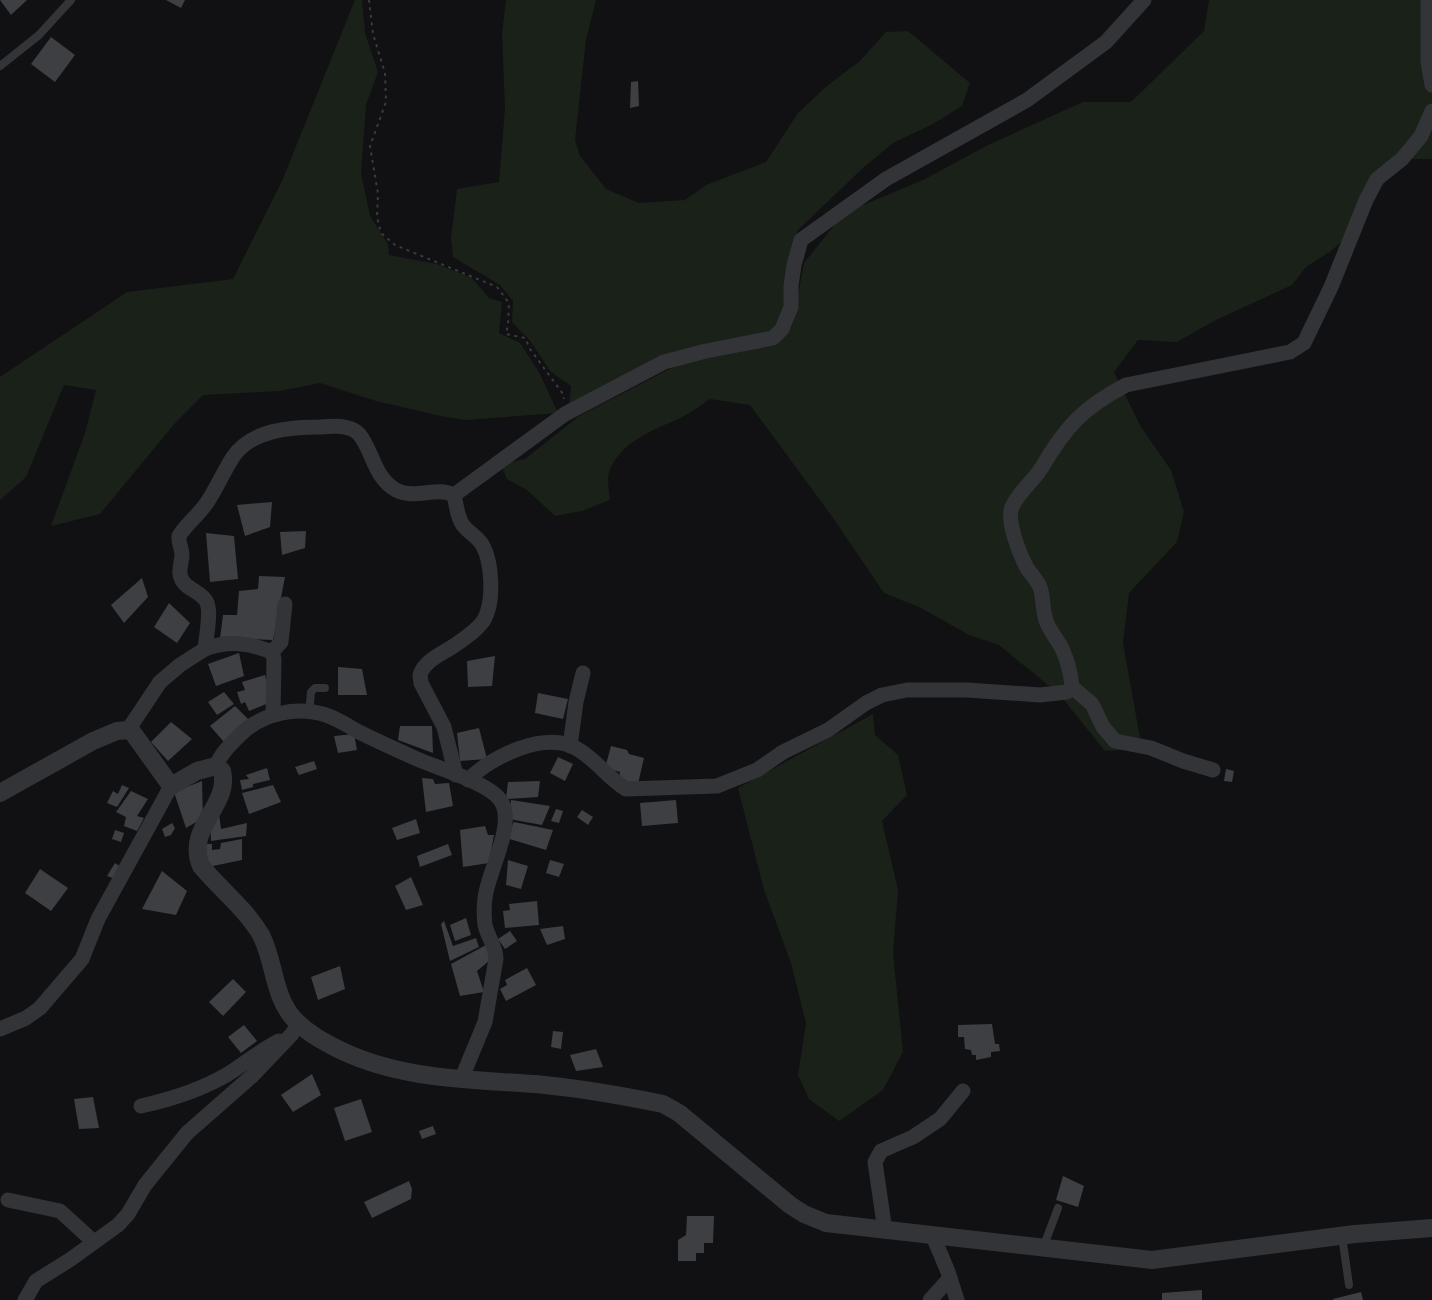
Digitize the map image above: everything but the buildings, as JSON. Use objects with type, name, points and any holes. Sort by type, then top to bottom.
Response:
[{"type":"street","points":[[454,495],[565,414],[664,362],[773,338],[782,329],[791,307],[794,265],[801,240],[886,179],[1027,100],[1106,42],[1144,0]]},
{"type":"street","points":[[1428,0],[1428,62],[1432,85]]},
{"type":"street","points":[[1213,770],[1151,748],[1115,741],[1104,727],[1092,704],[1072,687],[1071,675],[1063,651],[1046,623],[1040,587],[1026,566],[1016,542],[1011,523],[1011,509],[1017,498],[1037,476],[1055,444],[1075,419],[1101,398],[1126,385],[1290,352],[1304,344],[1377,179],[1402,159],[1421,136],[1432,111]]},
{"type":"street","points":[[205,648],[208,606],[202,596],[182,581],[180,573],[182,550],[178,542],[179,536],[204,507],[234,456],[251,441],[272,432],[302,427],[346,427],[359,434],[383,479],[398,492],[410,494],[440,490],[454,495]]},
{"type":"street","points":[[454,495],[460,521],[484,547],[489,566],[488,610],[484,620],[457,644],[428,662],[420,675],[421,683],[444,727],[462,777]]},
{"type":"street","points":[[272,652],[281,642],[285,604]]},
{"type":"street","points":[[128,730],[160,682],[205,648],[242,643],[272,652]]},
{"type":"street","points":[[272,652],[274,659],[273,715]]},
{"type":"street","points":[[570,746],[576,702],[583,673]]},
{"type":"street","points":[[462,777],[497,757],[552,742],[570,746],[588,756],[614,782],[626,789],[717,786],[757,770],[783,752],[828,730],[866,703],[882,695],[907,690],[967,690],[1040,695],[1067,692],[1072,687]]},
{"type":"street","points":[[216,766],[219,758],[246,730],[260,720],[286,712],[324,714],[416,759],[489,789],[500,798],[504,806],[504,833],[485,898],[486,926],[496,950],[489,1002],[480,1037],[461,1080]]},
{"type":"street","points":[[0,794],[93,741],[117,731],[128,730],[133,733],[171,786]]},
{"type":"street","points":[[0,1029],[26,1018],[40,1008],[82,959],[102,911],[171,786],[197,771],[216,766]]},
{"type":"street","points":[[216,766],[222,771],[223,784],[196,844],[197,857],[201,866],[247,914],[261,936],[282,1000],[295,1029],[357,1058],[409,1073],[461,1080],[547,1086],[663,1104],[680,1113],[790,1205],[826,1223],[1137,1259],[1165,1259],[1342,1236],[1432,1228]]},
{"type":"street","points":[[141,1106],[176,1099],[202,1088],[228,1074],[295,1029]]},
{"type":"street","points":[[25,1300],[36,1281],[118,1225],[128,1214],[145,1185],[187,1133],[252,1076],[295,1029]]},
{"type":"street","points":[[885,1231],[875,1162],[881,1151],[913,1137],[940,1119],[963,1091]]},
{"type":"street","points":[[8,1200],[60,1210],[94,1242]]},
{"type":"street","points":[[933,1236],[957,1300]]},
{"type":"street","points":[[930,1300],[950,1278]]},
{"type":"lane","points":[[0,66],[39,35],[71,0]]},
{"type":"lane","points":[[309,713],[311,692],[315,688],[325,688]]},
{"type":"lane","points":[[1043,1248],[1058,1208]]},
{"type":"lane","points":[[1342,1236],[1350,1285]]},
{"type":"path","points":[[369,0],[373,34],[385,73],[386,102],[370,146],[378,194],[377,216],[381,233],[395,245],[497,287],[509,303],[506,334],[525,338],[530,349],[563,394],[565,414]]},
{"type":"shaded area","points":[[355,0],[362,0],[365,33],[378,72],[366,105],[361,173],[370,216],[388,244],[389,255],[437,264],[472,278],[489,298],[502,302],[499,333],[520,343],[539,372],[558,413],[466,420],[376,401],[320,383],[280,391],[203,395],[176,422],[100,514],[51,526],[85,433],[96,390],[64,385],[26,477],[0,500],[0,377],[127,292],[233,279],[282,181]]},
{"type":"shaded area","points":[[506,0],[596,0],[586,40],[575,140],[580,156],[606,189],[639,203],[685,200],[706,185],[766,162],[798,113],[828,85],[860,61],[886,32],[908,31],[970,83],[962,106],[933,124],[893,143],[864,167],[798,230],[787,264],[783,315],[773,334],[709,349],[569,406],[571,386],[550,371],[531,342],[512,322],[513,301],[500,285],[453,257],[451,238],[457,189],[499,182],[505,108],[502,34]]},
{"type":"shaded area","points":[[1209,0],[1432,0],[1432,159],[1402,159],[1378,179],[1353,232],[1331,251],[1306,267],[1292,285],[1216,320],[1177,342],[1138,340],[1114,372],[1141,427],[1171,470],[1184,512],[1177,542],[1129,593],[1123,643],[1142,749],[1105,751],[1059,694],[999,645],[969,635],[919,607],[884,593],[831,515],[750,405],[710,399],[686,415],[640,437],[614,461],[609,472],[610,500],[582,511],[555,516],[527,490],[507,479],[502,468],[508,463],[525,459],[579,416],[681,363],[779,340],[792,326],[804,263],[844,213],[923,180],[988,145],[1083,102],[1131,102],[1204,31]]},
{"type":"shaded area","points":[[873,714],[875,735],[898,755],[907,795],[882,821],[898,890],[893,953],[903,1052],[883,1090],[839,1121],[809,1099],[798,1075],[806,1023],[791,963],[764,890],[738,788]]}]
